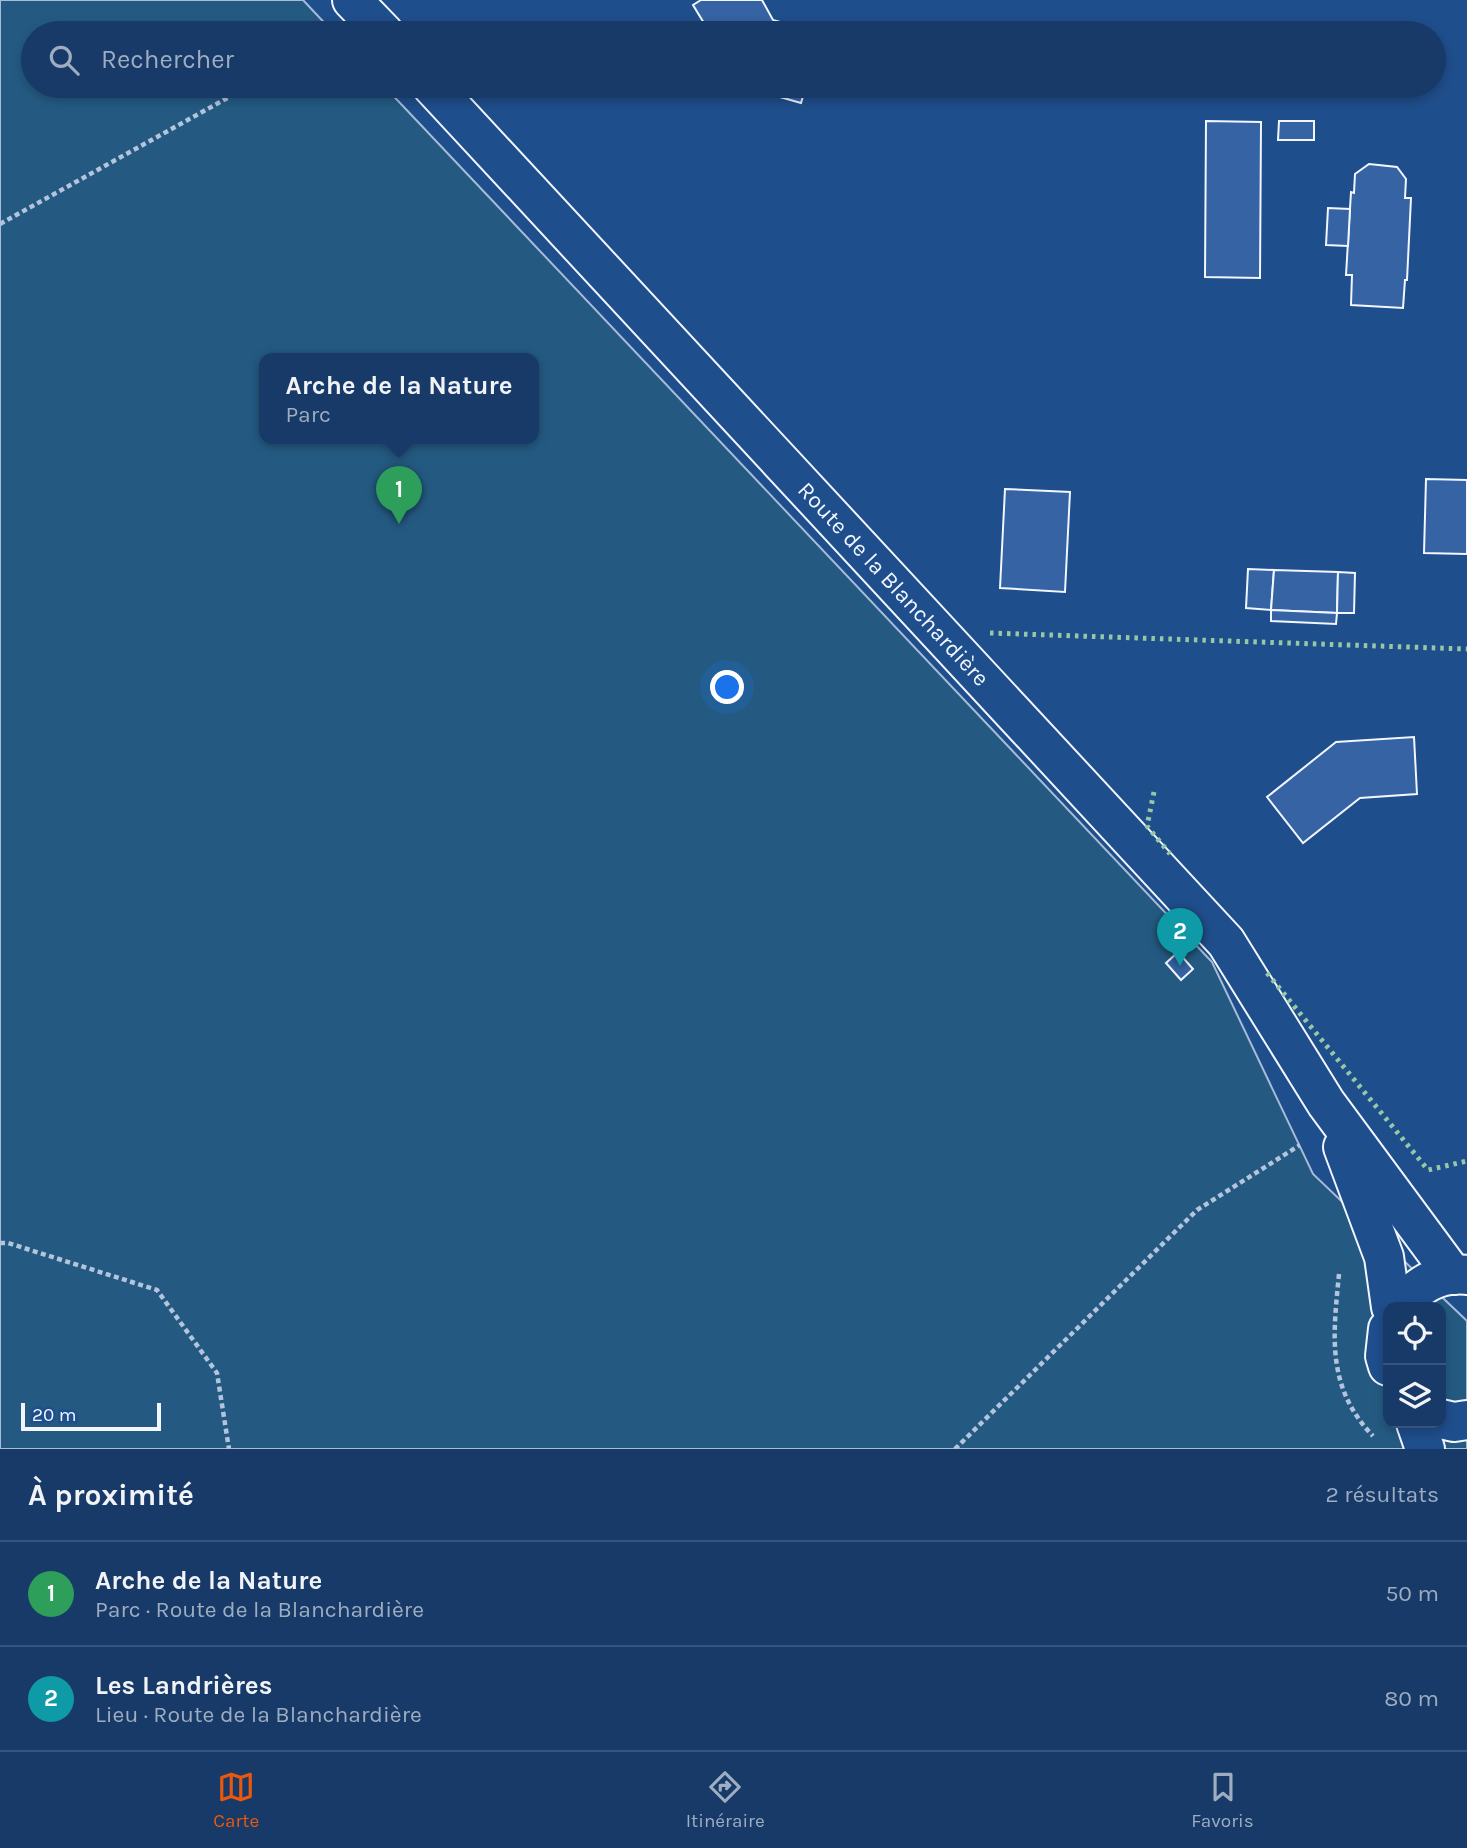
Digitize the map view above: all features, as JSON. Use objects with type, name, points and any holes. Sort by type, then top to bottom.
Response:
[{"type":"street","points":[[352,0],[372,21]]},
{"type":"street","name":"Route de la Blanchardière","points":[[443,98],[1226,942],[1326,1102],[1429,1244],[1463,1273]]},
{"type":"street","name":"Route de la Blanchardière","points":[[1326,1102],[1384,1257],[1390,1302]]},
{"type":"street","points":[[1403,1302],[1416,1289],[1438,1277],[1463,1273]]},
{"type":"street","points":[[1446,1420],[1467,1420]]},
{"type":"street","points":[[1418,1428],[1425,1449]]},
{"type":"path","points":[[0,224],[227,98]]},
{"type":"path","points":[[955,1449],[1197,1210],[1308,1140]]},
{"type":"path","points":[[0,1242],[157,1290],[217,1373],[229,1449]]},
{"type":"path","points":[[1340,1272],[1335,1323],[1335,1357],[1340,1383],[1350,1407],[1375,1438]]},
{"type":"shaded area","points":[[0,0],[303,0],[323,21],[21,21],[21,98],[395,98],[1212,962],[1313,1174],[1467,1321],[1467,1449],[0,1449]]},
{"type":"building","points":[[701,0],[762,0],[773,20],[777,21],[703,21],[693,5]]},
{"type":"building","points":[[784,98],[802,98],[801,103]]},
{"type":"building","points":[[1206,121],[1261,122],[1260,278],[1205,277]]},
{"type":"building","points":[[1279,121],[1314,121],[1314,140],[1278,140]]},
{"type":"building","points":[[1369,164],[1397,167],[1406,179],[1405,198],[1411,198],[1403,308],[1351,305],[1352,275],[1346,275],[1351,192],[1354,193],[1355,174]]},
{"type":"building","points":[[1328,208],[1350,209],[1348,246],[1326,245]]},
{"type":"building","points":[[1426,479],[1467,480],[1467,554],[1424,553]]},
{"type":"building","points":[[1005,489],[1070,492],[1065,592],[1000,588]]},
{"type":"building","points":[[1248,569],[1274,570],[1271,610],[1246,608]]},
{"type":"building","points":[[1274,570],[1338,572],[1337,613],[1271,610]]},
{"type":"building","points":[[1338,572],[1355,573],[1354,613],[1337,613]]},
{"type":"building","points":[[1271,610],[1337,613],[1336,624],[1271,621]]},
{"type":"building","points":[[1414,737],[1417,794],[1360,798],[1303,843],[1267,797],[1336,742]]},
{"type":"building","points":[[1178,952],[1193,969],[1181,980],[1166,963]]},
{"type":"hedge","points":[[990,633],[1467,649]]},
{"type":"hedge","points":[[1154,792],[1147,826],[1170,854]]},
{"type":"hedge","points":[[1267,973],[1428,1170],[1467,1161]]},
{"type":"place","name":"Arche de la Nature","points":[[399,524]]},
{"type":"place","name":"Les Landrières","points":[[1180,966]]}]
